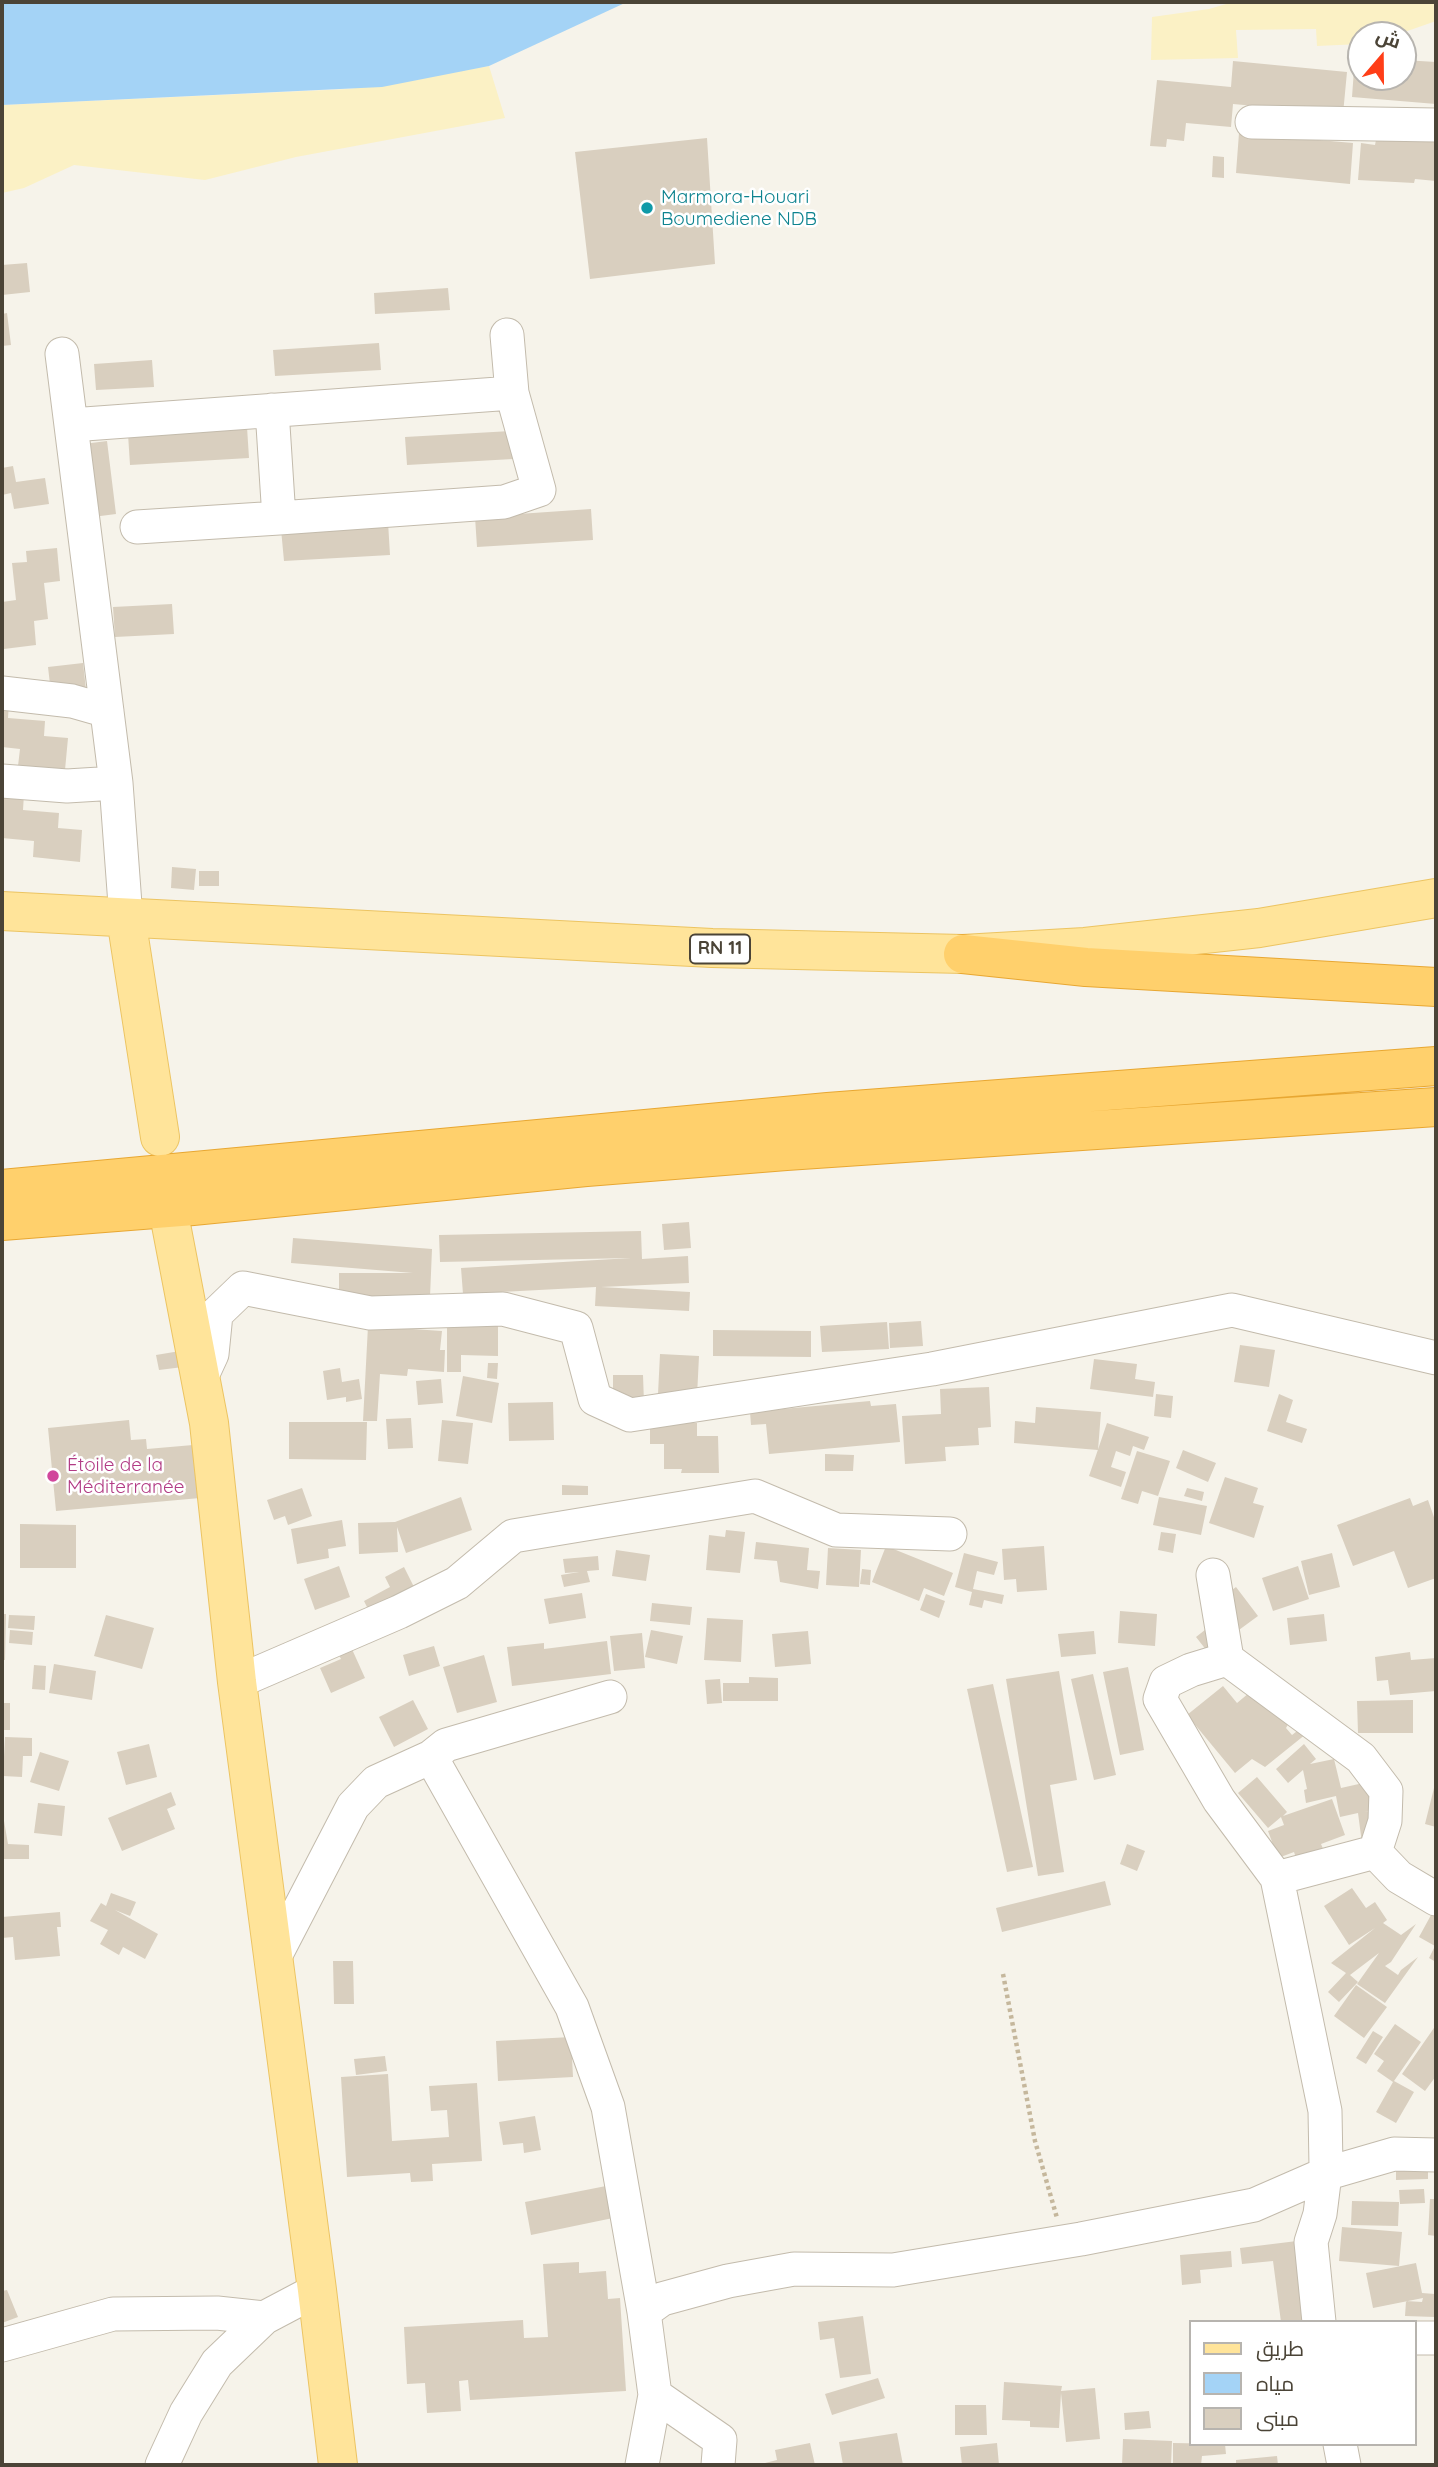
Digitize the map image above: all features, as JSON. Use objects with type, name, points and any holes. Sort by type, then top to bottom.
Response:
[{"type":"highway","points":[[963,954],[1086,967],[1436,987]]},
{"type":"highway","points":[[2,1189],[828,1112],[1436,1066]]},
{"type":"highway","points":[[2,1221],[586,1167],[1436,1107]]},
{"type":"main road","name":"RN 11","points":[[2,911],[712,948],[963,954],[1086,947],[1259,928],[1436,898]]},
{"type":"main road","points":[[67,916],[92,926],[113,942],[129,964],[134,977]]},
{"type":"main road","points":[[126,918],[160,1137]]},
{"type":"main road","points":[[134,977],[140,953],[154,934],[165,927],[188,921]]},
{"type":"main road","points":[[168,1209],[208,1423],[237,1682],[338,2465]]},
{"type":"street","points":[[1252,122],[1436,125]]},
{"type":"street","points":[[136,527],[504,502],[539,490],[512,393],[507,335]]},
{"type":"street","points":[[62,354],[116,783],[126,918]]},
{"type":"street","points":[[71,425],[512,393]]},
{"type":"street","points":[[272,410],[279,518]]},
{"type":"street","points":[[2,693],[72,701],[107,711]]},
{"type":"street","points":[[2,781],[67,786],[116,783]]},
{"type":"street","points":[[200,1380],[212,1354],[216,1314],[243,1288],[370,1312],[503,1309],[576,1328],[594,1399],[630,1415],[932,1369],[1232,1310],[1436,1358]]},
{"type":"street","points":[[237,1682],[399,1612],[457,1583],[513,1536],[755,1496],[836,1530],[950,1534]]},
{"type":"street","points":[[1213,1575],[1227,1658],[1361,1758],[1386,1791],[1385,1821],[1375,1852]]},
{"type":"street","points":[[1227,1658],[1166,1682],[1160,1699],[1219,1800],[1277,1878],[1325,2111],[1325,2174],[1320,2214],[1311,2242],[1319,2320]]},
{"type":"street","points":[[272,1962],[353,1806],[376,1782],[431,1757],[446,1745],[610,1697]]},
{"type":"street","points":[[431,1757],[572,2007],[608,2107],[644,2312],[655,2395],[642,2465]]},
{"type":"street","points":[[1277,1878],[1375,1852]]},
{"type":"street","points":[[1375,1852],[1399,1877],[1436,1899]]},
{"type":"street","points":[[644,2312],[662,2299],[728,2281],[794,2269],[893,2270],[1064,2242],[1255,2206],[1325,2174],[1394,2154],[1436,2155]]},
{"type":"street","points":[[162,2465],[186,2413],[217,2363],[264,2318],[317,2290]]},
{"type":"street","points":[[2,2345],[113,2314],[217,2314],[264,2318]]},
{"type":"street","points":[[1417,2338],[1436,2337]]},
{"type":"street","points":[[655,2395],[720,2440],[718,2465]]},
{"type":"street","points":[[1340,2446],[1344,2465]]},
{"type":"path","points":[[1003,1974],[1035,2141],[1064,2242]]},
{"type":"sand","points":[[1233,2],[1436,2],[1436,21],[1417,28],[1417,21],[1347,21],[1347,45],[1317,46],[1316,29],[1236,30],[1238,58],[1151,60],[1152,17],[1209,9]]},
{"type":"sand","points":[[489,66],[505,118],[296,157],[205,180],[74,165],[24,188],[2,193],[2,105],[349,89]]},
{"type":"water","points":[[2,2],[627,2],[489,66],[382,87],[2,105]]},
{"type":"building","points":[[1233,61],[1347,72],[1343,114],[1233,104],[1231,127],[1186,123],[1184,141],[1167,139],[1166,147],[1150,146],[1157,80],[1231,87]]},
{"type":"building","points":[[1417,61],[1436,62],[1436,104],[1352,97],[1352,91],[1417,91]]},
{"type":"building","points":[[1239,133],[1353,143],[1350,184],[1236,173]]},
{"type":"building","points":[[1377,135],[1436,141],[1436,181],[1415,179],[1414,183],[1358,180],[1361,143],[1375,145]]},
{"type":"building","name":"Marmora-Houari Boumediene NDB","points":[[707,138],[715,264],[590,279],[575,152]]},
{"type":"building","points":[[1213,156],[1224,157],[1224,178],[1212,177]]},
{"type":"building","points":[[27,263],[30,292],[2,295],[2,265]]},
{"type":"building","points":[[448,288],[450,310],[375,314],[374,293]]},
{"type":"building","points":[[7,313],[11,345],[2,346],[2,314]]},
{"type":"building","points":[[379,343],[381,370],[275,376],[273,350]]},
{"type":"building","points":[[152,360],[154,387],[96,390],[94,364]]},
{"type":"building","points":[[247,427],[249,458],[130,465],[128,434]]},
{"type":"building","points":[[511,431],[513,459],[407,465],[405,437]]},
{"type":"building","points":[[107,441],[116,514],[85,518],[76,445]]},
{"type":"building","points":[[13,466],[16,482],[45,478],[49,504],[14,509],[11,493],[2,495],[2,468]]},
{"type":"building","points":[[591,509],[593,540],[477,547],[475,517]]},
{"type":"building","points":[[388,522],[390,555],[284,561],[281,529]]},
{"type":"building","points":[[57,548],[60,581],[44,583],[48,619],[34,621],[36,645],[4,649],[2,602],[16,600],[12,563],[27,562],[26,551]]},
{"type":"building","points":[[172,604],[174,634],[115,637],[113,607]]},
{"type":"building","points":[[83,663],[86,690],[51,693],[48,667]]},
{"type":"building","points":[[2,702],[9,702],[8,718],[45,721],[44,736],[68,738],[65,770],[18,766],[20,749],[2,747]]},
{"type":"building","points":[[2,792],[24,794],[23,810],[59,813],[58,828],[82,830],[80,862],[33,857],[34,841],[2,838]]},
{"type":"building","points":[[172,867],[196,869],[194,890],[171,888]]},
{"type":"building","points":[[199,871],[219,871],[219,886],[199,886]]},
{"type":"building","points":[[689,1222],[691,1248],[664,1250],[662,1224]]},
{"type":"building","points":[[641,1231],[642,1259],[688,1256],[689,1283],[601,1287],[690,1292],[689,1311],[595,1306],[596,1287],[463,1294],[461,1268],[631,1258],[440,1262],[439,1235]]},
{"type":"building","points":[[293,1238],[432,1249],[430,1297],[339,1296],[339,1273],[413,1273],[291,1263]]},
{"type":"building","points":[[921,1321],[923,1346],[890,1348],[889,1323]]},
{"type":"building","points":[[887,1322],[889,1349],[822,1352],[820,1326]]},
{"type":"building","points":[[447,1325],[498,1325],[498,1356],[461,1355],[461,1372],[447,1372]]},
{"type":"building","points":[[368,1326],[442,1331],[440,1350],[445,1350],[444,1372],[408,1369],[407,1376],[380,1374],[377,1421],[363,1421]]},
{"type":"building","points":[[713,1330],[811,1331],[811,1357],[713,1356]]},
{"type":"building","points":[[1240,1345],[1275,1350],[1269,1387],[1234,1382]]},
{"type":"building","points":[[180,1351],[183,1367],[159,1370],[156,1355]]},
{"type":"building","points":[[660,1354],[699,1356],[697,1396],[658,1394]]},
{"type":"building","points":[[1094,1359],[1137,1364],[1135,1379],[1155,1382],[1153,1397],[1090,1389]]},
{"type":"building","points":[[488,1363],[498,1363],[497,1379],[487,1378]]},
{"type":"building","points":[[340,1368],[342,1382],[359,1379],[362,1399],[346,1402],[346,1397],[327,1400],[323,1371]]},
{"type":"building","points":[[613,1375],[643,1375],[644,1403],[613,1403]]},
{"type":"building","points":[[463,1376],[499,1383],[492,1423],[456,1416]]},
{"type":"building","points":[[441,1379],[443,1403],[418,1405],[416,1381]]},
{"type":"building","points":[[989,1387],[991,1427],[978,1428],[979,1445],[945,1447],[946,1461],[905,1464],[902,1416],[941,1414],[940,1389]]},
{"type":"building","points":[[1156,1394],[1173,1396],[1171,1418],[1154,1416]]},
{"type":"building","points":[[1279,1394],[1293,1400],[1286,1422],[1307,1429],[1302,1443],[1267,1431]]},
{"type":"building","points":[[870,1401],[871,1406],[896,1404],[900,1442],[769,1454],[766,1424],[751,1425],[750,1412]]},
{"type":"building","points":[[553,1402],[554,1440],[509,1441],[508,1403]]},
{"type":"building","points":[[1036,1407],[1101,1412],[1098,1450],[1014,1443],[1015,1421],[1035,1423]]},
{"type":"building","points":[[411,1418],[413,1448],[388,1449],[386,1419]]},
{"type":"building","points":[[129,1420],[131,1440],[146,1439],[147,1449],[193,1445],[200,1498],[56,1511],[48,1428]]},
{"type":"building","points":[[442,1420],[473,1423],[468,1464],[438,1461]]},
{"type":"building","points":[[289,1422],[367,1422],[366,1460],[289,1459]]},
{"type":"building","points":[[650,1423],[697,1423],[697,1436],[718,1436],[719,1473],[681,1473],[682,1469],[664,1469],[664,1444],[650,1444]]},
{"type":"building","points":[[1107,1423],[1149,1437],[1144,1450],[1133,1446],[1130,1456],[1116,1451],[1111,1467],[1126,1472],[1121,1487],[1089,1476]]},
{"type":"building","points":[[1183,1450],[1216,1463],[1208,1482],[1176,1468]]},
{"type":"building","points":[[1137,1451],[1170,1461],[1158,1496],[1142,1491],[1138,1504],[1121,1499]]},
{"type":"building","points":[[825,1454],[854,1455],[853,1471],[825,1471]]},
{"type":"building","points":[[1225,1477],[1258,1488],[1253,1503],[1264,1506],[1254,1538],[1209,1523]]},
{"type":"building","points":[[562,1485],[588,1486],[588,1495],[562,1495]]},
{"type":"building","points":[[302,1488],[312,1516],[288,1525],[285,1516],[274,1520],[267,1500]]},
{"type":"building","points":[[1187,1488],[1204,1492],[1202,1501],[1184,1496]]},
{"type":"building","points":[[461,1497],[472,1530],[406,1553],[397,1527],[398,1552],[359,1554],[358,1523],[395,1522]]},
{"type":"building","points":[[1159,1497],[1207,1506],[1201,1535],[1153,1525]]},
{"type":"building","points":[[1410,1498],[1413,1506],[1428,1500],[1436,1523],[1436,1578],[1408,1588],[1394,1551],[1353,1566],[1337,1525]]},
{"type":"building","points":[[342,1520],[346,1546],[328,1549],[329,1558],[297,1564],[291,1529]]},
{"type":"building","points":[[20,1524],[76,1525],[76,1568],[20,1568]]},
{"type":"building","points":[[726,1530],[745,1532],[740,1573],[706,1570],[709,1535],[725,1537]]},
{"type":"building","points":[[1161,1532],[1176,1534],[1173,1553],[1158,1550]]},
{"type":"building","points":[[756,1542],[809,1548],[807,1570],[820,1571],[818,1589],[780,1582],[777,1561],[754,1559]]},
{"type":"building","points":[[886,1546],[953,1573],[944,1596],[924,1588],[919,1601],[872,1582]]},
{"type":"building","points":[[1044,1546],[1047,1590],[1017,1592],[1016,1579],[1004,1580],[1002,1549]]},
{"type":"building","points":[[828,1548],[861,1550],[859,1587],[826,1585]]},
{"type":"building","points":[[616,1550],[650,1555],[646,1581],[612,1576]]},
{"type":"building","points":[[964,1553],[998,1562],[994,1575],[977,1571],[973,1589],[1004,1595],[1002,1604],[984,1600],[982,1608],[969,1605],[972,1592],[955,1587]]},
{"type":"building","points":[[1332,1553],[1340,1587],[1309,1595],[1301,1561]]},
{"type":"building","points":[[598,1556],[599,1570],[587,1571],[590,1582],[564,1587],[561,1575],[579,1572],[565,1573],[563,1559]]},
{"type":"building","points":[[339,1566],[350,1597],[315,1610],[304,1579]]},
{"type":"building","points":[[1298,1566],[1309,1599],[1273,1611],[1262,1578]]},
{"type":"building","points":[[404,1567],[414,1587],[369,1611],[364,1601],[390,1587],[385,1577]]},
{"type":"building","points":[[862,1569],[871,1570],[870,1585],[860,1584]]},
{"type":"building","points":[[1236,1587],[1258,1616],[1228,1638],[1206,1609]]},
{"type":"building","points":[[582,1593],[586,1618],[549,1624],[544,1599]]},
{"type":"building","points":[[926,1594],[945,1601],[939,1618],[920,1610]]},
{"type":"building","points":[[652,1603],[692,1607],[690,1625],[650,1621]]},
{"type":"building","points":[[1120,1611],[1157,1614],[1155,1646],[1118,1643]]},
{"type":"building","points":[[2,1614],[6,1614],[5,1660],[2,1660]]},
{"type":"building","points":[[1324,1614],[1327,1641],[1290,1645],[1287,1618]]},
{"type":"building","points":[[9,1615],[35,1616],[34,1630],[8,1628]]},
{"type":"building","points":[[106,1615],[154,1628],[142,1669],[94,1656]]},
{"type":"building","points":[[707,1618],[743,1620],[741,1662],[704,1660]]},
{"type":"building","points":[[1215,1622],[1226,1636],[1207,1651],[1196,1637]]},
{"type":"building","points":[[10,1630],[33,1632],[32,1645],[9,1643]]},
{"type":"building","points":[[651,1630],[683,1636],[677,1664],[645,1657]]},
{"type":"building","points":[[808,1631],[811,1664],[775,1667],[772,1634]]},
{"type":"building","points":[[1094,1631],[1096,1654],[1061,1657],[1058,1634]]},
{"type":"building","points":[[642,1633],[645,1668],[614,1671],[610,1636]]},
{"type":"building","points":[[607,1641],[611,1674],[512,1686],[507,1647],[544,1643],[544,1649]]},
{"type":"building","points":[[434,1646],[440,1666],[409,1676],[403,1655]]},
{"type":"building","points":[[351,1647],[365,1678],[331,1693],[320,1668],[341,1659],[338,1653]]},
{"type":"building","points":[[1410,1652],[1411,1660],[1436,1658],[1436,1691],[1390,1695],[1388,1680],[1377,1681],[1375,1657]]},
{"type":"building","points":[[484,1655],[497,1702],[457,1713],[443,1667]]},
{"type":"building","points":[[54,1664],[96,1671],[92,1700],[49,1693]]},
{"type":"building","points":[[34,1665],[46,1666],[45,1690],[32,1689]]},
{"type":"building","points":[[1128,1667],[1144,1750],[1120,1755],[1103,1672]]},
{"type":"building","points":[[1059,1671],[1077,1780],[1050,1785],[1064,1872],[1038,1876],[1006,1679]]},
{"type":"building","points":[[1093,1674],[1116,1775],[1094,1780],[1071,1679]]},
{"type":"building","points":[[749,1677],[778,1678],[778,1701],[723,1701],[723,1683],[749,1683]]},
{"type":"building","points":[[720,1679],[722,1703],[707,1704],[705,1680]]},
{"type":"building","points":[[1261,1683],[1298,1707],[1286,1728],[1292,1735],[1301,1728],[1306,1734],[1265,1767],[1252,1759],[1235,1773],[1187,1715],[1223,1686],[1237,1703]]},
{"type":"building","points":[[993,1684],[1033,1867],[1007,1872],[967,1689]]},
{"type":"building","points":[[413,1700],[428,1729],[394,1747],[379,1717]]},
{"type":"building","points":[[1413,1700],[1413,1733],[1358,1733],[1357,1701]]},
{"type":"building","points":[[2,1703],[10,1703],[10,1730],[2,1730]]},
{"type":"building","points":[[5,1737],[32,1738],[32,1756],[23,1756],[22,1777],[3,1776]]},
{"type":"building","points":[[149,1744],[157,1777],[126,1785],[117,1752]]},
{"type":"building","points":[[1304,1744],[1316,1759],[1310,1764],[1334,1759],[1341,1788],[1381,1779],[1387,1808],[1365,1812],[1390,1809],[1395,1847],[1363,1851],[1358,1813],[1340,1817],[1336,1796],[1306,1803],[1304,1790],[1307,1789],[1303,1770],[1288,1783],[1276,1769]]},
{"type":"building","points":[[40,1752],[69,1761],[59,1791],[30,1782]]},
{"type":"building","points":[[1257,1777],[1287,1812],[1283,1816],[1332,1799],[1345,1835],[1321,1844],[1324,1851],[1297,1861],[1294,1852],[1278,1858],[1268,1831],[1284,1825],[1281,1817],[1268,1828],[1238,1793]]},
{"type":"building","points":[[1436,1788],[1436,1827],[1425,1824]]},
{"type":"building","points":[[171,1792],[176,1805],[167,1809],[175,1829],[122,1851],[108,1818]]},
{"type":"building","points":[[38,1803],[65,1806],[62,1836],[34,1833]]},
{"type":"building","points":[[3,1815],[8,1844],[29,1845],[29,1859],[3,1859]]},
{"type":"building","points":[[1127,1844],[1145,1851],[1137,1871],[1120,1864]]},
{"type":"building","points":[[1105,1881],[1111,1905],[1002,1932],[996,1908]]},
{"type":"building","points":[[1352,1888],[1366,1908],[1375,1902],[1387,1920],[1383,1923],[1401,1935],[1416,1924],[1391,1962],[1385,1966],[1398,1975],[1418,1957],[1385,2003],[1357,1984],[1379,1953],[1350,1975],[1358,1982],[1339,2002],[1328,1992],[1346,1973],[1331,1963],[1375,1928],[1349,1945],[1324,1906]]},
{"type":"building","points":[[111,1893],[136,1902],[130,1916],[115,1910],[158,1934],[145,1959],[123,1947],[119,1955],[100,1944],[108,1930],[90,1921],[101,1903],[106,1906]]},
{"type":"building","points":[[1436,1906],[1436,1962],[1429,1958],[1435,1946],[1419,1937]]},
{"type":"building","points":[[60,1912],[61,1927],[57,1927],[60,1956],[15,1960],[13,1937],[2,1938],[2,1917]]},
{"type":"building","points":[[333,1961],[353,1961],[354,2004],[334,2004]]},
{"type":"building","points":[[1356,1985],[1387,2007],[1364,2038],[1334,2016]]},
{"type":"building","points":[[1395,2024],[1421,2042],[1394,2081],[1414,2092],[1396,2123],[1376,2112],[1393,2082],[1377,2071],[1384,2061],[1374,2054]]},
{"type":"building","points":[[1436,2025],[1436,2076],[1425,2091],[1402,2074]]},
{"type":"building","points":[[1373,2031],[1383,2037],[1366,2064],[1356,2058]]},
{"type":"building","points":[[571,2037],[573,2077],[498,2081],[496,2041]]},
{"type":"building","points":[[385,2056],[387,2071],[356,2075],[354,2059]]},
{"type":"building","points":[[388,2074],[392,2141],[449,2137],[447,2110],[431,2111],[429,2086],[477,2083],[482,2161],[432,2164],[433,2181],[411,2182],[410,2173],[347,2177],[341,2077]]},
{"type":"building","points":[[535,2116],[541,2150],[524,2153],[523,2143],[503,2145],[499,2122]]},
{"type":"building","points":[[1396,2167],[1428,2167],[1428,2179],[1396,2180]]},
{"type":"building","points":[[606,2186],[613,2218],[531,2235],[525,2202]]},
{"type":"building","points":[[1424,2189],[1425,2203],[1400,2204],[1399,2190]]},
{"type":"building","points":[[1430,2199],[1436,2199],[1436,2236],[1428,2235]]},
{"type":"building","points":[[1352,2201],[1399,2202],[1398,2226],[1351,2225]]},
{"type":"building","points":[[1342,2227],[1402,2232],[1399,2266],[1339,2261]]},
{"type":"building","points":[[1297,2241],[1306,2320],[1281,2320],[1273,2261],[1242,2264],[1240,2248]]},
{"type":"building","points":[[1231,2251],[1232,2267],[1200,2270],[1201,2283],[1182,2285],[1180,2255]]},
{"type":"building","points":[[579,2262],[579,2273],[606,2271],[608,2299],[620,2298],[626,2391],[470,2400],[468,2380],[459,2381],[461,2411],[427,2413],[425,2383],[407,2384],[404,2327],[523,2320],[524,2338],[548,2337],[543,2264]]},
{"type":"building","points":[[1416,2263],[1422,2293],[1435,2294],[1435,2317],[1405,2316],[1406,2301],[1373,2308],[1366,2273]]},
{"type":"building","points":[[7,2290],[18,2317],[2,2323],[2,2291]]},
{"type":"building","points":[[863,2316],[871,2374],[840,2378],[834,2338],[820,2340],[818,2322]]},
{"type":"building","points":[[878,2378],[885,2398],[832,2415],[825,2394]]},
{"type":"building","points":[[1004,2382],[1062,2386],[1061,2391],[1095,2388],[1100,2439],[1066,2442],[1061,2393],[1059,2428],[1030,2427],[1030,2421],[1002,2420]]},
{"type":"building","points":[[955,2405],[986,2405],[987,2435],[955,2435]]},
{"type":"building","points":[[1149,2411],[1151,2428],[1125,2430],[1124,2413]]},
{"type":"building","points":[[897,2433],[903,2465],[843,2465],[839,2442]]},
{"type":"building","points":[[1123,2439],[1172,2441],[1171,2465],[1122,2465]]},
{"type":"building","points":[[810,2443],[815,2465],[757,2465],[777,2460],[775,2450]]},
{"type":"building","points":[[997,2443],[999,2465],[962,2465],[960,2447]]},
{"type":"building","points":[[1173,2443],[1225,2446],[1226,2454],[1202,2456],[1201,2465],[1173,2465]]},
{"type":"building","points":[[1277,2456],[1278,2465],[1236,2465],[1236,2460]]},
{"type":"place","name":"Marmora-Houari Boumediene NDB","points":[[647,208]]},
{"type":"place","name":"Étoile de la Méditerranée","points":[[53,1476]]}]
